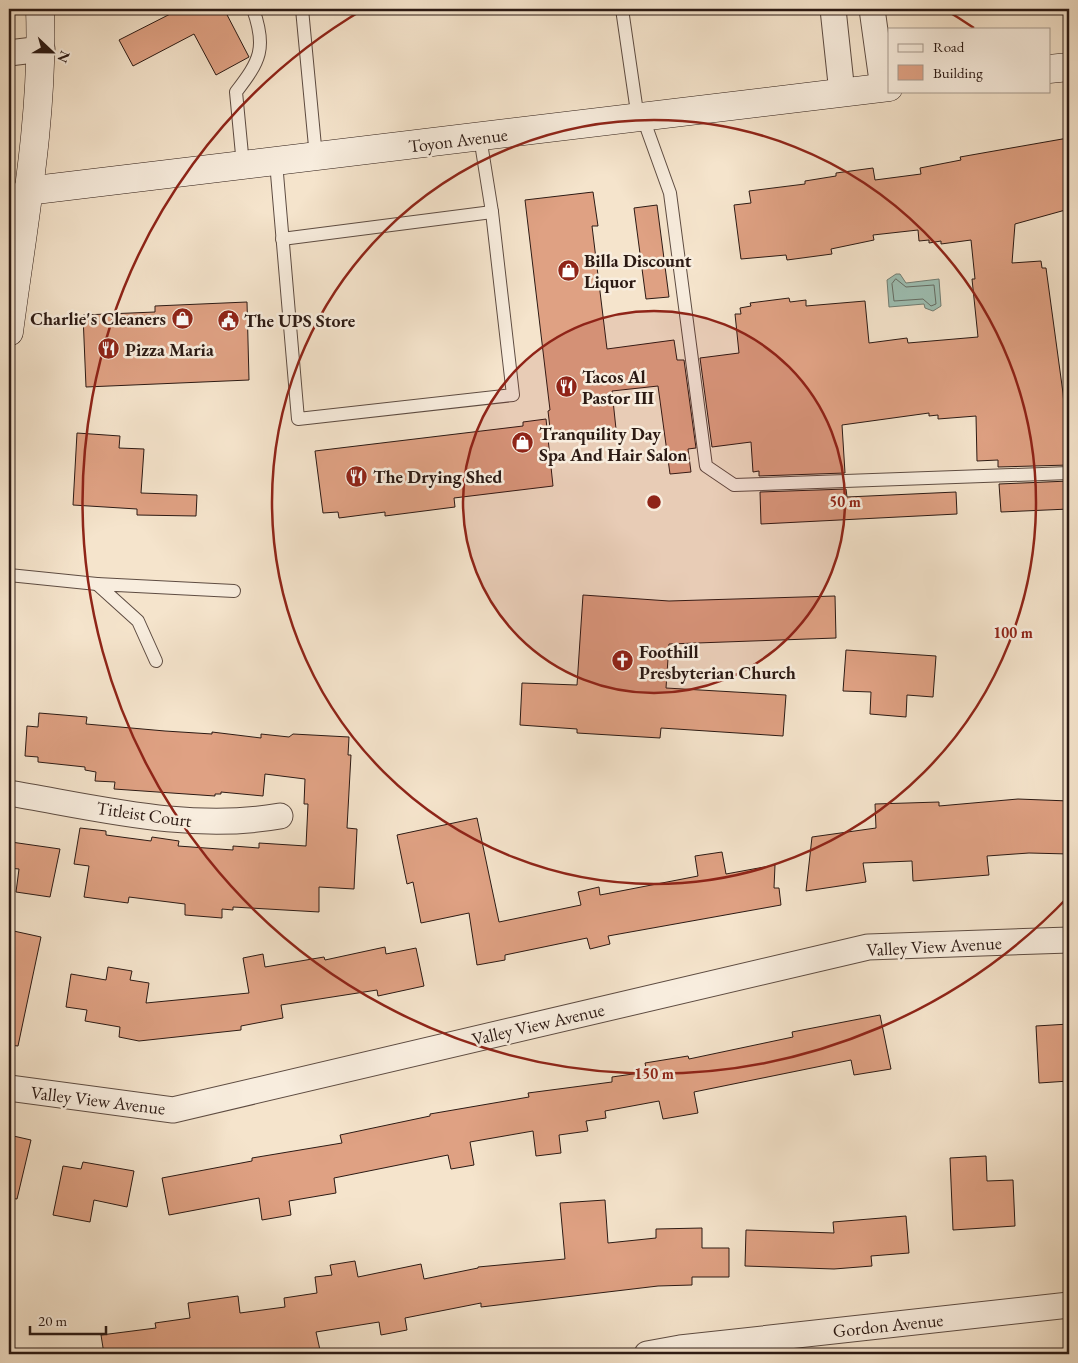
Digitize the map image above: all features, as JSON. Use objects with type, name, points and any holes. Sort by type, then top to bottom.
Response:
[{"type":"street","points":[[9,332],[37,123],[42,49],[40,9]]},
{"type":"street","points":[[833,9],[842,93]]},
{"type":"street","points":[[872,9],[886,88]]},
{"type":"street","points":[[9,53],[42,49]]},
{"type":"street","points":[[1050,69],[1069,67]]},
{"type":"street","name":"Toyon Avenue","points":[[27,191],[886,88]]},
{"type":"street","name":"Titleist Court","points":[[9,793],[166,819],[240,822],[280,816]]},
{"type":"street","name":"Valley View Avenue","points":[[9,1088],[173,1110],[868,947],[1069,940]]},
{"type":"street","name":"Gordon Avenue","points":[[647,1354],[680,1348],[1069,1305]]},
{"type":"lane","points":[[243,165],[236,92],[254,70],[261,47],[253,9]]},
{"type":"lane","points":[[302,9],[316,157]]},
{"type":"lane","points":[[622,9],[640,119],[670,193],[706,466],[734,485],[1069,473]]},
{"type":"lane","points":[[276,162],[298,419],[513,395],[492,212],[480,138]]},
{"type":"lane","points":[[282,239],[492,212]]},
{"type":"lane","points":[[9,575],[97,584],[234,591]]},
{"type":"lane","points":[[97,584],[138,621],[156,661]]},
{"type":"water","points":[[896,274],[900,274],[906,283],[939,279],[941,306],[933,311],[925,308],[924,304],[889,307],[887,280]]},
{"type":"building","points":[[180,9],[224,9],[249,57],[216,75],[194,34],[133,66],[119,40]]},
{"type":"building","points":[[1068,138],[1069,209],[1015,224],[1012,263],[1041,261],[1042,268],[1046,268],[1063,393],[1069,465],[998,467],[998,460],[977,461],[976,416],[938,419],[938,415],[929,416],[929,413],[842,425],[845,473],[759,476],[759,471],[753,472],[751,442],[712,447],[700,358],[739,353],[735,314],[741,314],[740,308],[751,306],[750,303],[789,298],[790,302],[806,300],[806,306],[865,301],[869,343],[907,338],[908,343],[978,337],[972,279],[975,279],[971,240],[941,244],[941,241],[929,243],[929,240],[919,241],[918,230],[873,235],[874,240],[831,249],[832,254],[787,260],[786,255],[741,259],[734,205],[751,203],[749,191],[805,184],[805,181],[836,176],[836,173],[873,168],[875,180],[921,174],[920,168],[961,160],[960,157]]},
{"type":"building","points":[[593,192],[598,226],[592,226],[607,349],[674,340],[677,360],[684,360],[696,448],[688,449],[691,472],[670,474],[658,386],[612,391],[616,429],[551,437],[548,411],[550,410],[525,200]]},
{"type":"building","points":[[657,205],[669,297],[646,299],[634,208]]},
{"type":"building","points":[[247,302],[249,380],[86,387],[83,315],[155,312],[155,306]]},
{"type":"building","points":[[546,419],[553,486],[454,498],[455,507],[385,516],[385,512],[339,518],[338,512],[323,513],[315,451],[523,426],[523,422]]},
{"type":"building","points":[[77,433],[120,436],[119,448],[144,449],[141,493],[197,495],[196,516],[137,515],[137,509],[73,505]]},
{"type":"building","points":[[1069,481],[1069,509],[1001,512],[999,484]]},
{"type":"building","points":[[846,489],[847,497],[956,492],[957,514],[761,524],[760,492]]},
{"type":"building","name":"Foothill Presbyterian Church","points":[[583,595],[669,601],[835,596],[836,638],[669,644],[666,688],[786,695],[783,736],[661,728],[660,738],[577,733],[577,729],[520,725],[522,683],[577,685]]},
{"type":"building","points":[[846,650],[936,656],[933,697],[907,695],[906,717],[870,714],[871,692],[843,691]]},
{"type":"building","points":[[39,713],[87,717],[86,724],[165,731],[212,734],[212,732],[261,738],[261,734],[289,737],[293,734],[349,737],[348,755],[351,755],[347,828],[357,829],[354,889],[319,887],[319,912],[233,907],[233,910],[222,909],[222,918],[185,915],[185,904],[129,897],[128,903],[84,897],[89,866],[74,864],[80,828],[106,831],[106,835],[151,841],[152,837],[179,841],[178,846],[233,850],[233,846],[259,848],[259,843],[306,846],[308,804],[304,804],[305,779],[265,774],[263,796],[221,792],[221,794],[215,794],[215,796],[114,789],[115,782],[95,781],[96,772],[85,770],[85,767],[38,762],[38,757],[25,756],[27,726],[38,727]]},
{"type":"building","points":[[1018,799],[1069,801],[1069,854],[1029,853],[987,856],[989,875],[913,881],[912,861],[863,863],[866,882],[806,891],[812,837],[876,828],[875,804],[939,802],[939,806]]},
{"type":"building","points":[[477,818],[499,922],[581,905],[578,892],[599,887],[600,895],[698,876],[695,856],[722,852],[726,874],[775,865],[774,888],[779,888],[781,905],[608,936],[610,944],[590,949],[587,938],[505,955],[505,960],[477,965],[469,913],[421,923],[413,882],[407,884],[397,835]]},
{"type":"building","points":[[11,842],[60,849],[50,897],[16,892],[19,869],[9,868]]},
{"type":"building","points":[[9,930],[41,937],[18,1046],[9,1045]]},
{"type":"building","points":[[385,947],[386,954],[416,948],[424,986],[378,996],[377,990],[281,1005],[283,1018],[241,1026],[241,1030],[139,1041],[119,1037],[120,1027],[85,1021],[87,1010],[66,1007],[71,974],[106,980],[108,967],[132,971],[130,980],[149,983],[146,1003],[249,993],[243,958],[263,954],[265,967],[324,957],[325,960]]},
{"type":"building","points":[[880,1015],[891,1069],[854,1075],[851,1060],[694,1092],[698,1113],[663,1119],[659,1101],[605,1111],[606,1118],[586,1121],[588,1131],[559,1135],[561,1153],[536,1156],[533,1131],[470,1142],[474,1165],[451,1169],[448,1155],[334,1178],[336,1193],[289,1201],[291,1215],[262,1220],[259,1198],[169,1215],[162,1178],[252,1161],[252,1158],[342,1143],[340,1135],[430,1116],[430,1114],[529,1097],[528,1093],[612,1082],[612,1077],[647,1072],[645,1063],[688,1056],[689,1059],[793,1037],[792,1032]]},
{"type":"building","points":[[1069,1024],[1069,1081],[1039,1083],[1036,1026]]},
{"type":"building","points":[[9,1135],[31,1140],[17,1199],[9,1198]]},
{"type":"building","points":[[986,1156],[987,1181],[1013,1180],[1015,1226],[953,1230],[950,1158]]},
{"type":"building","points":[[83,1162],[134,1171],[127,1207],[94,1200],[90,1222],[53,1215],[63,1166],[81,1169]]},
{"type":"building","points":[[605,1200],[608,1243],[656,1238],[656,1229],[702,1228],[702,1248],[729,1248],[729,1277],[692,1277],[692,1285],[658,1286],[481,1307],[481,1303],[405,1318],[407,1330],[381,1335],[379,1322],[316,1332],[320,1350],[296,1354],[104,1354],[101,1335],[156,1328],[155,1323],[190,1318],[188,1303],[238,1296],[240,1313],[285,1307],[284,1298],[317,1293],[315,1277],[332,1275],[330,1265],[355,1261],[358,1277],[421,1264],[424,1279],[478,1267],[565,1259],[560,1203]]},
{"type":"building","points":[[906,1216],[909,1253],[871,1256],[872,1266],[834,1269],[745,1266],[746,1230],[834,1233],[833,1222]]},
{"type":"place","name":"Billa Discount Liquor","points":[[568,270]]},
{"type":"place","name":"Charlie's Cleaners","points":[[182,318]]},
{"type":"place","name":"The UPS Store","points":[[228,320]]},
{"type":"place","name":"Pizza Maria","points":[[109,349]]},
{"type":"place","name":"Tacos Al Pastor III","points":[[566,386]]},
{"type":"place","name":"Tranquility Day Spa And Hair Salon","points":[[523,443]]},
{"type":"place","name":"The Drying Shed","points":[[357,476]]},
{"type":"place","name":"Foothill Presbyterian Church","points":[[623,661]]}]
